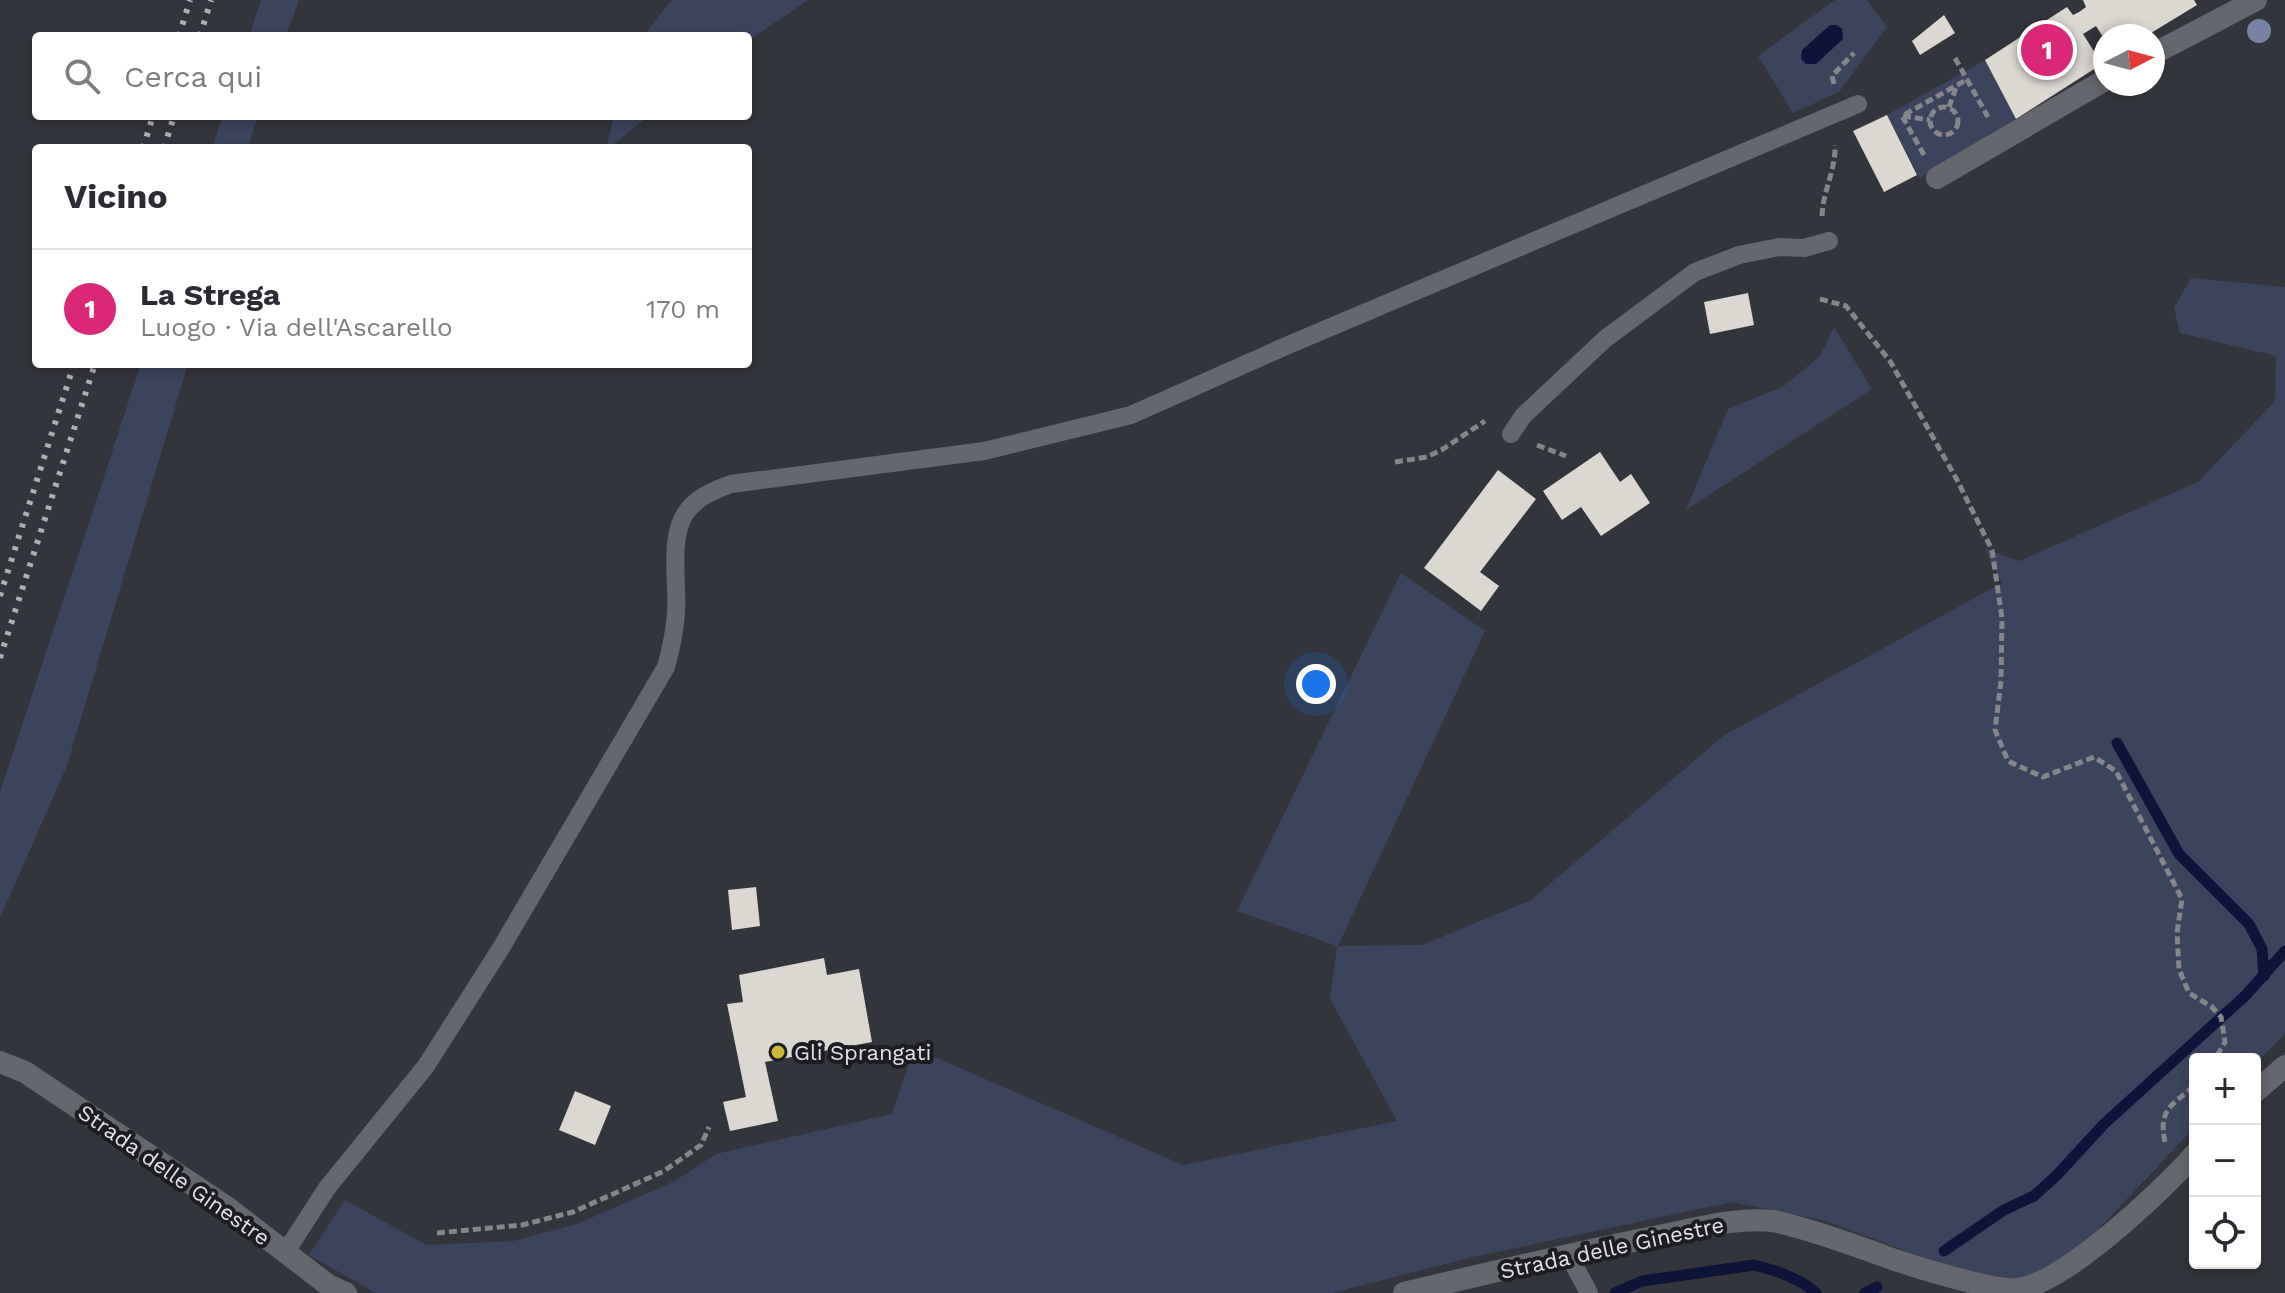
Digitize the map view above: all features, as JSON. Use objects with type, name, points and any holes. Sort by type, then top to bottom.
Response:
[{"type":"street","points":[[2165,48],[2213,24],[2224,7],[2256,0]]},
{"type":"street","points":[[1932,170],[2093,86]]},
{"type":"street","name":"Strada delle Ginestre","points":[[0,1062],[25,1072],[228,1208],[328,1285],[346,1293]]},
{"type":"street","points":[[2261,1087],[2285,1066]]},
{"type":"street","name":"Strada delle Ginestre","points":[[1404,1293],[1568,1254],[1724,1223],[1774,1221],[1820,1233],[1905,1263],[1993,1287],[2018,1289],[2042,1282],[2098,1243],[2189,1161]]},
{"type":"lane","points":[[285,1253],[327,1188],[426,1066],[501,948],[666,667],[674,636],[676,536],[685,513],[707,493],[731,484],[984,451],[1131,415],[1286,346],[1858,104]]},
{"type":"lane","points":[[1511,434],[1523,416],[1605,339],[1695,272],[1739,255],[1779,247],[1804,248],[1830,233]]},
{"type":"lane","points":[[1568,1254],[1589,1293]]},
{"type":"path","points":[[1955,58],[1993,126]]},
{"type":"path","points":[[1902,116],[1968,79]]},
{"type":"path","points":[[1949,107],[1958,85]]},
{"type":"path","points":[[1940,107],[1949,107],[1956,113],[1958,121],[1955,130],[1939,134],[1932,129],[1930,120],[1933,112],[1940,107]]},
{"type":"path","points":[[1902,116],[1932,170]]},
{"type":"path","points":[[1902,116],[1930,120]]},
{"type":"path","points":[[1826,118],[1834,136],[1836,162],[1826,185],[1821,215],[1830,233]]},
{"type":"path","points":[[1820,299],[1846,306],[1890,361],[1957,480],[1992,550],[2002,618],[2001,681],[1995,730],[2008,761],[2043,777],[2094,757],[2116,771],[2182,899],[2177,933],[2179,969],[2189,993],[2212,1007],[2221,1017],[2225,1042],[2219,1053]]},
{"type":"path","points":[[2173,1178],[2161,1124],[2165,1113],[2189,1091]]},
{"type":"path","points":[[437,1233],[522,1225],[573,1212],[664,1171],[701,1145],[709,1127]]},
{"type":"shaded area","points":[[261,0],[299,0],[287,32],[250,32]]},
{"type":"shaded area","points":[[672,0],[808,0],[752,38],[752,32],[646,32]]},
{"type":"shaded area","points":[[1835,0],[1867,0],[1887,27],[1839,92],[1793,113],[1758,56]]},
{"type":"shaded area","points":[[1830,25],[1842,29],[1843,39],[1816,64],[1806,64],[1801,59],[1802,50]]},
{"type":"shaded area","points":[[1985,60],[2016,119],[1920,178],[1887,115]]},
{"type":"shaded area","points":[[222,120],[257,120],[249,144],[213,144]]},
{"type":"shaded area","points":[[613,120],[644,120],[614,144],[607,144]]},
{"type":"shaded area","points":[[2191,278],[2285,287],[2285,1034],[2261,1058],[2261,1053],[2189,1053],[2189,1133],[2090,1238],[2038,1274],[2014,1281],[1992,1278],[1911,1253],[1826,1221],[1732,1202],[1473,1257],[1332,1293],[376,1293],[309,1255],[345,1200],[427,1245],[513,1241],[577,1224],[675,1181],[716,1154],[892,1114],[914,1048],[1183,1165],[1397,1121],[1330,999],[1337,946],[1237,911],[1401,573],[1485,631],[1338,946],[1422,945],[1531,900],[1723,736],[2002,583],[1985,549],[2019,561],[2198,482],[2275,401],[2276,356],[2180,333],[2174,308]]},
{"type":"shaded area","points":[[1834,327],[1872,389],[1686,510],[1728,409],[1784,386],[1820,356]]},
{"type":"shaded area","points":[[140,368],[187,368],[66,768],[0,918],[0,792]]},
{"type":"building","points":[[2083,0],[2194,0],[2197,5],[2165,24],[2093,24],[2093,28],[2083,34],[2093,50],[2093,70],[2016,119],[1985,60],[2067,7],[2073,15],[2086,7]]},
{"type":"building","points":[[1944,15],[1955,33],[1920,55],[1912,41]]},
{"type":"building","points":[[1887,115],[1917,175],[1884,192],[1853,131]]},
{"type":"building","points":[[1748,293],[1754,325],[1710,334],[1704,302]]},
{"type":"building","points":[[1600,452],[1620,482],[1631,474],[1650,503],[1601,536],[1581,507],[1562,520],[1543,491]]},
{"type":"building","points":[[1498,470],[1536,499],[1480,572],[1499,586],[1481,611],[1424,568]]},
{"type":"building","points":[[756,887],[760,926],[732,930],[728,890]]},
{"type":"building","name":"Gli Sprangati","points":[[824,958],[827,975],[859,969],[872,1042],[765,1062],[778,1121],[730,1131],[723,1102],[746,1097],[727,1004],[743,1002],[739,975]]},
{"type":"building","points":[[575,1091],[611,1106],[595,1145],[559,1130]]},
{"type":"waterway","points":[[2117,743],[2179,854],[2249,924],[2262,949],[2264,976]]},
{"type":"waterway","points":[[1944,1251],[2004,1210],[2034,1196],[2104,1124],[2246,995],[2285,951]]},
{"type":"waterway","points":[[1615,1293],[1642,1281],[1754,1265],[1779,1272],[1816,1293]]},
{"type":"waterway","points":[[1865,1293],[1877,1287]]},
{"type":"railway","points":[[180,32],[190,0]]},
{"type":"railway","points":[[201,32],[211,0]]},
{"type":"railway","points":[[144,144],[152,120]]},
{"type":"railway","points":[[165,144],[173,120]]},
{"type":"railway","points":[[0,596],[73,368]]},
{"type":"railway","points":[[0,658],[94,368]]},
{"type":"place","name":"La Strega","points":[[2047,50]]},
{"type":"place","name":"Gli Sprangati","points":[[778,1052]]}]
